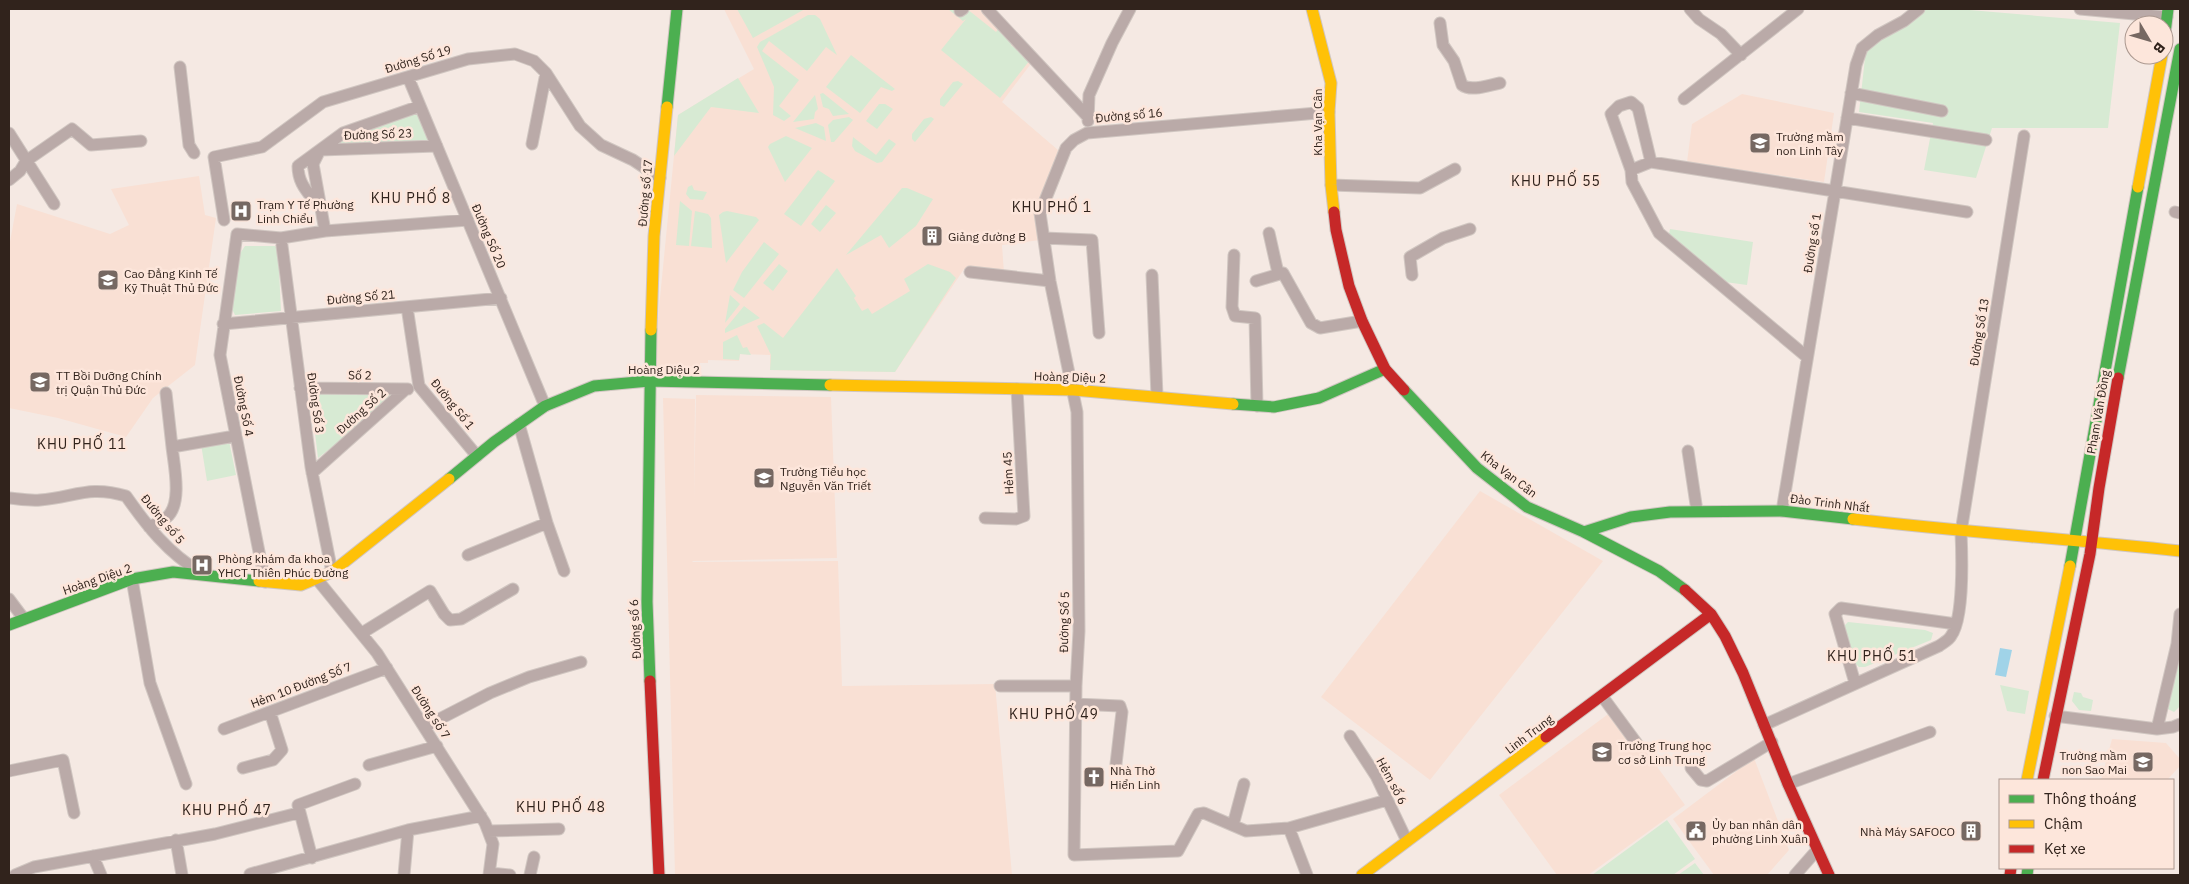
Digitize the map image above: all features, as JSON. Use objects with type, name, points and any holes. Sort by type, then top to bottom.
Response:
[{"type":"main road","name":"Đường số 17","points":[[648,381],[652,277],[677,9]]},
{"type":"main road","name":"Kha Vạn Cân","points":[[1312,9],[1331,83],[1329,112],[1331,185],[1336,230],[1349,286],[1362,321],[1385,368],[1477,468],[1527,507],[1584,532],[1659,571],[1681,587],[1711,614],[1744,673],[1788,784],[1829,875]]},
{"type":"main road","name":"Phạm Văn Đồng","points":[[2043,779],[2092,542],[2113,407],[2180,49]]},
{"type":"main road","name":"Phạm Văn Đồng","points":[[2027,779],[2075,540],[2160,65]]},
{"type":"main road","name":"Hoàng Diệu 2","points":[[9,625],[132,579],[173,572],[301,585],[332,572],[477,456],[545,406],[594,386],[648,381],[1074,390],[1274,407],[1319,398],[1385,368]]},
{"type":"main road","name":"Đường số 6","points":[[648,381],[647,602],[659,875]]},
{"type":"main road","name":"Đào Trinh Nhất","points":[[1584,532],[1631,517],[1670,512],[1782,511],[1961,532],[2092,542]]},
{"type":"main road","points":[[2092,542],[2180,551]]},
{"type":"main road","name":"Linh Trung","points":[[1362,875],[1711,614]]},
{"type":"street","points":[[986,9],[1088,117]]},
{"type":"street","points":[[1087,133],[1089,95],[1112,43],[1130,9]]},
{"type":"street","points":[[1690,9],[1699,19],[1720,34],[1741,55]]},
{"type":"street","points":[[1684,99],[1798,9]]},
{"type":"street","name":"Đường số 1","points":[[1782,511],[1856,65],[1862,48],[1878,35],[1904,21],[1919,9]]},
{"type":"street","points":[[2080,9],[2167,13]]},
{"type":"street","points":[[1440,23],[1443,45],[1454,61],[1462,85],[1465,88],[1500,83]]},
{"type":"street","name":"Đường Số 19","points":[[224,220],[214,157],[262,147],[324,102],[468,59],[515,54],[534,61],[546,73],[580,126],[601,145],[633,160],[660,178]]},
{"type":"street","points":[[180,66],[189,145],[194,153]]},
{"type":"street","points":[[532,144],[546,73]]},
{"type":"street","name":"Đường Số 20","points":[[408,77],[545,406]]},
{"type":"street","points":[[1851,93],[1942,110]]},
{"type":"street","points":[[1651,162],[1638,108],[1631,102],[1619,106],[1611,114],[1631,170],[1632,182],[1660,233],[1807,358]]},
{"type":"street","name":"Đường Số 23","points":[[319,199],[312,198],[298,177],[298,166],[343,133],[420,106]]},
{"type":"street","name":"Đường số 16","points":[[1074,390],[1050,280],[1040,212],[1066,148],[1074,140],[1087,133],[1329,112]]},
{"type":"street","points":[[1847,118],[1986,140]]},
{"type":"street","points":[[9,180],[20,171],[26,161],[72,129],[91,145],[142,141]]},
{"type":"street","points":[[9,133],[54,204]]},
{"type":"street","name":"Đường Số 13","points":[[1956,624],[1960,603],[1961,532],[2024,136]]},
{"type":"street","name":"Đường Số 23","points":[[320,150],[437,146]]},
{"type":"street","points":[[320,150],[313,164],[325,232]]},
{"type":"street","points":[[1631,170],[1651,162],[1967,212]]},
{"type":"street","points":[[1331,185],[1420,188],[1455,169]]},
{"type":"street","points":[[281,238],[325,232],[468,220]]},
{"type":"street","points":[[1412,275],[1410,257],[1443,238],[1470,229]]},
{"type":"street","points":[[1269,233],[1278,273]]},
{"type":"street","name":"Đường Số 4","points":[[265,582],[220,355],[223,324],[236,256],[237,234],[281,238]]},
{"type":"street","name":"Đường Số 3","points":[[281,238],[312,473],[332,572]]},
{"type":"street","points":[[1044,238],[1092,240],[1099,332]]},
{"type":"street","points":[[1234,254],[1232,307],[1235,316],[1255,318],[1257,406]]},
{"type":"street","points":[[970,272],[1050,280]]},
{"type":"street","points":[[1256,281],[1283,273],[1315,327],[1320,328],[1362,321]]},
{"type":"street","points":[[1152,275],[1157,396]]},
{"type":"street","name":"Đường Số 21","points":[[223,324],[501,298]]},
{"type":"street","name":"Đường Số 1","points":[[406,307],[419,386],[477,456]]},
{"type":"street","name":"Số 2","points":[[300,388],[406,390],[419,386]]},
{"type":"street","name":"Hẻm 45","points":[[985,518],[1016,519],[1024,516],[1017,389]]},
{"type":"street","name":"Đường Số 2","points":[[312,473],[406,390]]},
{"type":"street","name":"Đường Số 5","points":[[1074,390],[1077,412],[1079,631],[1076,686],[1074,855],[1178,851],[1198,814],[1204,813],[1233,825]]},
{"type":"street","points":[[149,527],[168,517],[175,504],[176,484],[166,393]]},
{"type":"street","points":[[519,424],[547,522],[564,571]]},
{"type":"street","points":[[172,447],[236,436]]},
{"type":"street","points":[[1688,450],[1697,511]]},
{"type":"street","name":"Đường số 5","points":[[9,498],[40,500],[82,491],[113,492],[126,496],[149,527],[180,561],[203,574]]},
{"type":"street","points":[[468,555],[547,522]]},
{"type":"street","name":"Đường số 7","points":[[316,578],[387,668],[481,816],[493,844],[490,874]]},
{"type":"street","points":[[132,579],[150,684],[186,784]]},
{"type":"street","points":[[362,634],[430,591],[444,614],[450,620],[460,619],[513,589]]},
{"type":"street","points":[[9,600],[24,619]]},
{"type":"street","points":[[1764,725],[1939,646],[1952,636],[1956,624],[1841,608],[1835,614],[1855,683]]},
{"type":"street","points":[[2157,729],[2179,645],[2180,614]]},
{"type":"street","points":[[424,727],[490,693],[529,676],[581,662]]},
{"type":"street","name":"Hẻm 10 Đường Số 7","points":[[224,729],[387,668]]},
{"type":"street","points":[[1000,686],[1076,686]]},
{"type":"street","points":[[1602,696],[1638,745]]},
{"type":"street","points":[[1076,704],[1120,706],[1122,712],[1116,764]]},
{"type":"street","points":[[243,768],[273,760],[282,750],[270,712]]},
{"type":"street","points":[[2055,716],[2157,729],[2180,724]]},
{"type":"street","points":[[1788,784],[1930,732]]},
{"type":"street","name":"Hẻm số 6","points":[[1350,736],[1376,776],[1407,840]]},
{"type":"street","points":[[1691,768],[1701,780],[1708,781],[1772,742]]},
{"type":"street","points":[[369,765],[437,746]]},
{"type":"street","points":[[9,771],[63,760],[74,813]]},
{"type":"street","points":[[312,858],[298,813],[298,805],[355,784]]},
{"type":"street","points":[[1244,784],[1233,825],[1246,831],[1289,828],[1387,800]]},
{"type":"street","points":[[15,875],[34,867],[215,834],[298,813]]},
{"type":"street","points":[[250,874],[408,830],[481,816]]},
{"type":"street","points":[[488,831],[559,828]]},
{"type":"street","points":[[1289,828],[1308,875]]},
{"type":"street","points":[[404,875],[408,830]]},
{"type":"street","points":[[176,840],[182,875]]},
{"type":"street","points":[[1795,875],[1818,850]]},
{"type":"street","points":[[93,856],[101,875]]},
{"type":"street","points":[[530,875],[534,857]]},
{"type":"street","points":[[490,874],[510,875]]},
{"type":"shaded area","points":[[724,9],[954,9],[961,14],[967,9],[984,9],[1033,61],[1002,102],[1058,150],[1038,217],[1040,240],[1002,245],[1004,273],[964,269],[895,372],[770,370],[770,355],[740,354],[739,361],[708,360],[708,363],[700,363],[700,370],[653,369],[678,115],[754,69]]},
{"type":"shaded area","name":"Trường mầm non Linh Tây","points":[[1742,94],[1834,113],[1824,182],[1687,162],[1692,124]]},
{"type":"shaded area","name":"Cao Đẳng Kinh Tế Kỹ Thuật Thủ Đức","points":[[199,176],[205,215],[216,218],[195,365],[153,398],[126,437],[58,418],[9,408],[9,247],[17,204],[110,234],[129,225],[111,189]]},
{"type":"shaded area","points":[[696,395],[831,397],[837,558],[692,562],[838,561],[842,686],[995,684],[1012,875],[675,875],[663,398],[695,399],[694,501]]},
{"type":"shaded area","points":[[1480,491],[1603,561],[1430,780],[1321,697]]},
{"type":"shaded area","name":"Trường Trung học cơ sở Linh Trung","points":[[1615,709],[1685,805],[1588,875],[1557,875],[1499,795]]},
{"type":"shaded area","name":"Trường mầm non Sao Mai","points":[[2112,739],[2166,743],[2180,759],[2180,766],[2168,779],[2101,779]]},
{"type":"shaded area","points":[[1754,758],[1789,850],[1767,875],[1714,875],[1673,819]]},
{"type":"green space","points":[[737,9],[805,9],[753,38]]},
{"type":"green space","points":[[948,9],[954,9],[961,14],[967,9],[996,32],[1000,27],[1014,41],[1011,45],[1030,60],[1000,98],[941,50],[966,19],[963,21]]},
{"type":"green space","points":[[1925,9],[1958,9],[2120,23],[2108,128],[1992,128],[1976,178],[1924,170],[1933,123],[1859,112],[1866,49]]},
{"type":"green space","points":[[808,15],[815,15],[820,19],[837,55],[826,47],[807,71],[769,41],[762,51],[799,80],[779,106],[791,116],[784,121],[773,115],[774,87],[757,47],[760,42]]},
{"type":"green space","points":[[851,55],[895,89],[892,91],[881,87],[860,113],[826,87]]},
{"type":"green space","points":[[738,78],[759,113],[711,107],[674,156],[678,115]]},
{"type":"green space","points":[[958,81],[963,84],[944,107],[940,105],[940,99],[953,82]]},
{"type":"green space","points":[[823,93],[849,114],[833,116],[829,109],[823,107],[820,94]]},
{"type":"green space","points":[[815,95],[818,109],[815,112],[814,119],[793,122]]},
{"type":"green space","points":[[879,104],[885,104],[893,109],[877,129],[866,121]]},
{"type":"green space","points":[[418,112],[432,142],[327,147],[345,135]]},
{"type":"green space","points":[[849,117],[853,120],[834,142],[831,142],[828,125],[833,120]]},
{"type":"green space","points":[[931,117],[934,119],[915,142],[912,139],[912,134],[924,119]]},
{"type":"green space","points":[[816,123],[824,127],[826,141],[795,128]]},
{"type":"green space","points":[[786,136],[812,148],[785,182],[768,147],[770,144]]},
{"type":"green space","points":[[853,137],[876,155],[889,139],[896,144],[882,162],[877,163],[855,151],[852,146]]},
{"type":"green space","points":[[818,170],[835,181],[801,226],[784,214]]},
{"type":"green space","points":[[692,185],[694,190],[707,192],[703,200],[690,199],[686,194],[688,187]]},
{"type":"green space","points":[[902,188],[907,188],[933,199],[916,226],[889,248],[881,235],[846,255]]},
{"type":"green space","points":[[680,201],[692,211],[689,246],[676,245]]},
{"type":"green space","points":[[826,205],[836,213],[820,232],[811,224]]},
{"type":"green space","points":[[695,211],[708,214],[711,218],[712,248],[691,246]]},
{"type":"green space","points":[[727,211],[756,217],[759,220],[726,263],[719,215]]},
{"type":"green space","points":[[1670,229],[1753,242],[1747,285],[1725,282],[1669,234]]},
{"type":"green space","points":[[764,242],[779,254],[744,298],[733,290],[742,272]]},
{"type":"green space","points":[[245,246],[275,246],[278,249],[281,311],[235,315],[231,307],[239,255]]},
{"type":"green space","points":[[779,264],[788,271],[773,291],[763,283]]},
{"type":"green space","points":[[928,264],[950,272],[956,278],[895,372],[770,370],[771,355],[757,326],[764,323],[783,338],[837,268],[856,296],[854,298],[862,311],[868,308],[872,314],[910,291],[904,279]]},
{"type":"green space","points":[[730,295],[740,304],[725,323]]},
{"type":"green space","points":[[744,306],[760,318],[725,333],[725,329]]},
{"type":"green space","points":[[737,335],[743,348],[747,347],[751,355],[740,354],[739,360],[723,359],[723,342]]},
{"type":"green space","points":[[405,390],[318,458],[310,391]]},
{"type":"green space","points":[[229,441],[236,475],[207,481],[201,444]]},
{"type":"green space","points":[[1848,622],[1925,630],[1933,633],[1931,640],[1865,667],[1859,667],[1854,662],[1843,627]]},
{"type":"green space","points":[[2180,657],[2180,706],[2174,712],[2168,709]]},
{"type":"green space","points":[[2000,685],[2029,691],[2025,714],[2007,711]]},
{"type":"green space","points":[[2074,692],[2081,693],[2083,697],[2093,700],[2091,711],[2079,710],[2072,701]]},
{"type":"green space","points":[[1667,820],[1695,859],[1673,875],[1592,875]]},
{"type":"green space","points":[[1695,863],[1704,875],[1678,875]]},
{"type":"water","points":[[2000,648],[2012,650],[2006,677],[1995,675]]},
{"type":"traffic: fast","points":[[667,107],[677,9]]},
{"type":"traffic: fast","points":[[2167,15],[2168,9]]},
{"type":"traffic: fast","points":[[2118,378],[2180,49]]},
{"type":"traffic: fast","points":[[2070,566],[2138,187]]},
{"type":"traffic: fast","points":[[650,681],[647,602],[651,330]]},
{"type":"traffic: fast","points":[[1233,404],[1274,407],[1319,398],[1385,369]]},
{"type":"traffic: fast","points":[[449,479],[494,442],[545,406],[594,386],[649,381],[830,385]]},
{"type":"traffic: fast","points":[[1404,390],[1477,468],[1527,507],[1584,532],[1659,571],[1685,590]]},
{"type":"traffic: fast","points":[[1584,532],[1631,517],[1670,512],[1782,511],[1853,519]]},
{"type":"traffic: fast","points":[[9,625],[132,579],[173,572],[259,581]]},
{"type":"traffic: fast","points":[[2027,875],[2028,869]]},
{"type":"traffic: slow","points":[[1312,9],[1331,83],[1329,112],[1331,185],[1334,212]]},
{"type":"traffic: slow","points":[[2138,187],[2160,65]]},
{"type":"traffic: slow","points":[[651,330],[654,236],[667,107]]},
{"type":"traffic: slow","points":[[830,385],[1074,390],[1233,404]]},
{"type":"traffic: slow","points":[[259,581],[301,585],[332,572],[449,479]]},
{"type":"traffic: slow","points":[[1853,519],[2180,551]]},
{"type":"traffic: slow","points":[[2027,779],[2070,566]]},
{"type":"traffic: slow","points":[[1362,875],[1546,737]]},
{"type":"traffic: jam","points":[[1334,212],[1336,230],[1349,286],[1362,321],[1385,369],[1404,390]]},
{"type":"traffic: jam","points":[[2043,779],[2090,554],[2118,378]]},
{"type":"traffic: jam","points":[[1685,590],[1711,614],[1725,636],[1743,673],[1788,784],[1829,875]]},
{"type":"traffic: jam","points":[[1546,737],[1711,614]]},
{"type":"traffic: jam","points":[[650,681],[659,875]]},
{"type":"traffic: jam","points":[[2010,875],[2011,869]]},
{"type":"place","name":"Trường mầm non Linh Tây","points":[[1760,143]]},
{"type":"place","name":"Trạm Y Tế Phường Linh Chiểu","points":[[241,211]]},
{"type":"place","name":"Giảng đường B","points":[[932,236]]},
{"type":"place","name":"Cao Đẳng Kinh Tế Kỹ Thuật Thủ Đức","points":[[108,280]]},
{"type":"place","name":"TT Bồi Dưỡng Chính trị Quận Thủ Đức","points":[[40,382]]},
{"type":"place","name":"Trường Tiểu học Nguyễn Văn Triết","points":[[764,478]]},
{"type":"place","name":"Phòng khám đa khoa YHCT Thiên Phúc Đường","points":[[202,565]]},
{"type":"place","name":"Trường Trung học cơ sở Linh Trung","points":[[1602,752]]},
{"type":"place","name":"Trường mầm non Sao Mai","points":[[2143,762]]},
{"type":"place","name":"Nhà Thờ Hiển Linh","points":[[1094,777]]},
{"type":"place","name":"Ủy ban nhân dân phường Linh Xuân","points":[[1696,831]]},
{"type":"place","name":"Nhà Máy SAFOCO","points":[[1971,831]]},
{"type":"district","name":"KHU PHỐ 55","points":[[1556,181]]},
{"type":"district","name":"KHU PHỐ 8","points":[[411,198]]},
{"type":"district","name":"KHU PHỐ 1","points":[[1052,207]]},
{"type":"district","name":"KHU PHỐ 11","points":[[82,444]]},
{"type":"district","name":"KHU PHỐ 51","points":[[1872,656]]},
{"type":"district","name":"KHU PHỐ 49","points":[[1054,714]]},
{"type":"district","name":"KHU PHỐ 48","points":[[561,807]]},
{"type":"district","name":"KHU PHỐ 47","points":[[227,810]]}]
